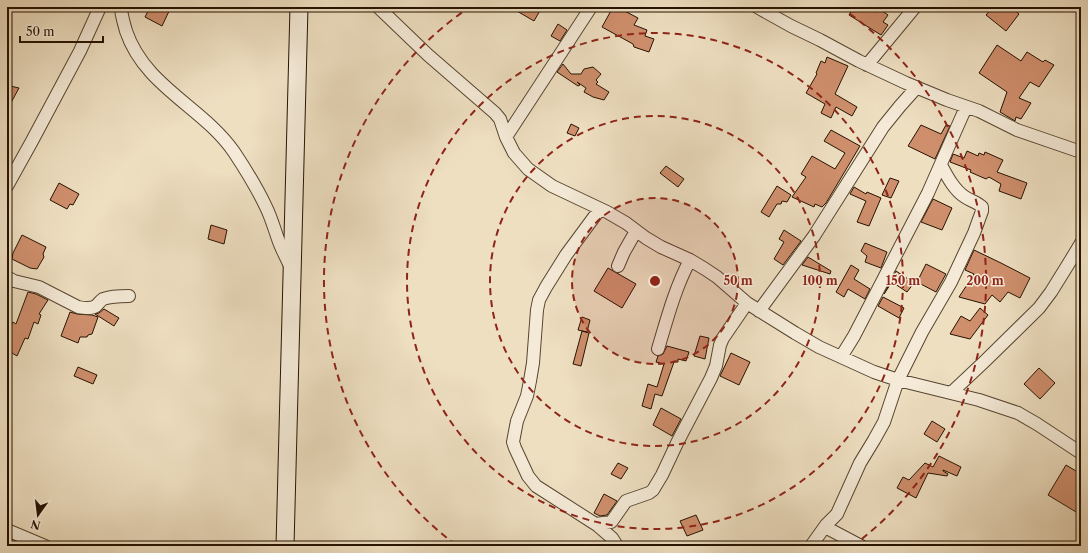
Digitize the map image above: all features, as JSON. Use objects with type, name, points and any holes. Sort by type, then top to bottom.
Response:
[{"type":"street","points":[[7,186],[80,51],[100,7]]},
{"type":"street","points":[[121,7],[121,14],[128,37],[147,68],[168,90],[218,131],[234,151],[254,183],[267,209],[278,240],[293,271]]},
{"type":"street","points":[[285,546],[299,7]]},
{"type":"street","points":[[378,7],[428,54],[496,113],[514,152],[528,169],[552,186],[600,209],[626,223],[661,247],[690,260],[717,277],[747,303],[819,347],[874,372],[898,380],[979,400],[1018,413],[1081,453]]},
{"type":"street","points":[[506,137],[591,7]]},
{"type":"street","points":[[757,7],[867,65],[917,87],[979,111],[1017,130],[1081,152]]},
{"type":"street","points":[[867,65],[915,7]]},
{"type":"street","points":[[759,311],[814,236],[883,127],[917,87]]},
{"type":"street","points":[[841,357],[882,284],[928,193],[966,107]]},
{"type":"street","points":[[812,546],[825,527],[837,514],[860,463],[884,422],[898,380],[974,234],[982,207],[958,192],[940,164]]},
{"type":"street","points":[[600,209],[566,255],[539,300],[530,382],[527,396],[517,421],[513,442],[528,476],[536,486],[596,524],[612,538],[617,546]]},
{"type":"street","points":[[618,266],[636,231]]},
{"type":"street","points":[[951,393],[1039,308],[1051,292],[1081,242]]},
{"type":"street","points":[[658,349],[668,312],[682,275],[690,260]]},
{"type":"street","points":[[7,277],[14,281],[39,287],[84,308],[96,306],[100,301],[115,296],[129,296]]},
{"type":"street","points":[[596,524],[612,521],[626,501],[653,490],[711,378],[716,366],[720,345],[723,338],[747,303]]},
{"type":"street","points":[[825,527],[861,546]]},
{"type":"street","points":[[7,530],[45,546]]},
{"type":"building","points":[[150,7],[171,7],[162,26],[145,17]]},
{"type":"building","points":[[510,7],[542,7],[534,21]]},
{"type":"building","points":[[613,7],[617,7],[638,18],[634,25],[647,30],[645,36],[654,39],[649,52],[634,47],[633,44],[602,27]]},
{"type":"building","points":[[854,7],[868,7],[876,12],[878,8],[888,15],[883,22],[888,25],[881,35],[849,15]]},
{"type":"building","points":[[993,7],[1011,7],[1019,14],[1006,31],[986,15]]},
{"type":"building","points":[[558,24],[567,30],[560,41],[551,36]]},
{"type":"building","points":[[997,45],[1021,61],[1027,52],[1043,62],[1045,60],[1054,65],[1039,87],[1030,82],[1019,98],[1031,103],[1021,119],[1016,117],[1015,121],[1000,112],[1007,92],[979,73]]},
{"type":"building","points":[[827,57],[848,66],[835,94],[857,107],[852,116],[836,107],[831,118],[821,113],[825,104],[806,93],[817,74],[816,73],[821,61],[825,63]]},
{"type":"building","points":[[563,64],[571,74],[581,74],[584,69],[593,67],[601,74],[596,80],[598,82],[596,84],[609,92],[604,100],[593,97],[584,92],[586,88],[577,82],[580,85],[578,86],[557,72]]},
{"type":"building","points":[[10,86],[19,88],[7,110],[7,91]]},
{"type":"building","points":[[571,124],[579,128],[575,136],[567,133]]},
{"type":"building","points":[[921,125],[941,134],[946,125],[950,126],[935,159],[908,146]]},
{"type":"building","points":[[831,130],[860,146],[826,203],[822,207],[815,204],[814,207],[792,197],[806,177],[801,174],[812,156],[835,169],[845,153],[824,141]]},
{"type":"building","points":[[967,151],[978,156],[979,153],[984,155],[985,152],[1003,160],[997,172],[1027,183],[1021,199],[999,191],[1001,184],[989,177],[986,179],[970,172],[971,170],[950,162],[953,154],[964,158]]},
{"type":"building","points":[[666,166],[684,179],[678,187],[660,173]]},
{"type":"building","points":[[890,178],[899,181],[891,198],[882,195]]},
{"type":"building","points":[[59,183],[79,194],[73,205],[70,204],[67,209],[50,200]]},
{"type":"building","points":[[777,186],[791,195],[787,202],[782,201],[781,204],[777,204],[769,217],[761,212]]},
{"type":"building","points":[[854,187],[866,194],[867,192],[881,198],[869,226],[857,222],[866,201],[850,194]]},
{"type":"building","points":[[933,199],[952,208],[942,230],[921,222]]},
{"type":"building","points":[[211,225],[227,230],[224,244],[208,239]]},
{"type":"building","points":[[784,230],[801,241],[783,265],[774,259],[784,242],[779,239]]},
{"type":"building","points":[[22,235],[46,247],[43,254],[44,257],[37,269],[30,268],[12,259],[13,253]]},
{"type":"building","points":[[865,243],[887,252],[881,268],[865,262],[867,256],[861,251]]},
{"type":"building","points":[[974,250],[1030,278],[1020,298],[1008,292],[1000,302],[992,295],[985,304],[959,297],[974,274],[965,270]]},
{"type":"building","points":[[808,257],[831,271],[830,274],[802,265]]},
{"type":"building","points":[[926,264],[946,274],[936,292],[917,282]]},
{"type":"building","points":[[851,265],[859,270],[854,279],[870,289],[865,299],[848,289],[844,297],[836,292]]},
{"type":"building","points":[[608,268],[636,284],[622,308],[594,291]]},
{"type":"building","points":[[896,271],[914,283],[907,292],[892,282],[884,294]]},
{"type":"building","points":[[28,292],[48,300],[39,314],[41,315],[38,324],[34,322],[28,339],[25,338],[17,356],[7,350],[7,333],[13,322],[16,324]]},
{"type":"building","points":[[883,297],[904,308],[899,318],[878,306]]},
{"type":"building","points":[[980,308],[988,315],[970,339],[950,334],[961,316],[970,321]]},
{"type":"building","points":[[104,309],[119,318],[114,326],[95,314]]},
{"type":"building","points":[[70,312],[98,317],[92,334],[88,335],[87,337],[80,337],[78,343],[61,336]]},
{"type":"building","points":[[582,317],[590,320],[587,332],[578,330]]},
{"type":"building","points":[[582,331],[589,333],[581,366],[573,364]]},
{"type":"building","points":[[700,336],[709,338],[705,359],[694,356]]},
{"type":"building","points":[[667,346],[689,352],[686,361],[678,359],[678,362],[674,362],[662,396],[655,394],[651,409],[642,406],[648,384],[657,387],[664,364],[656,362],[658,356],[663,354]]},
{"type":"building","points":[[731,353],[750,362],[739,385],[720,376]]},
{"type":"building","points":[[78,367],[97,375],[93,384],[74,376]]},
{"type":"building","points":[[1039,368],[1055,383],[1040,399],[1024,384]]},
{"type":"building","points":[[661,408],[681,419],[672,436],[653,425]]},
{"type":"building","points":[[932,421],[945,429],[937,442],[924,434]]},
{"type":"building","points":[[939,456],[961,467],[957,476],[943,470],[948,474],[947,476],[928,473],[916,498],[897,488],[903,477],[909,480],[925,463],[933,467]]},
{"type":"building","points":[[618,463],[628,468],[621,479],[611,474]]},
{"type":"building","points":[[1066,465],[1081,474],[1081,515],[1048,495]]},
{"type":"building","points":[[604,494],[617,501],[607,515],[600,516],[594,513]]},
{"type":"building","points":[[696,515],[703,530],[687,536],[680,521]]}]
